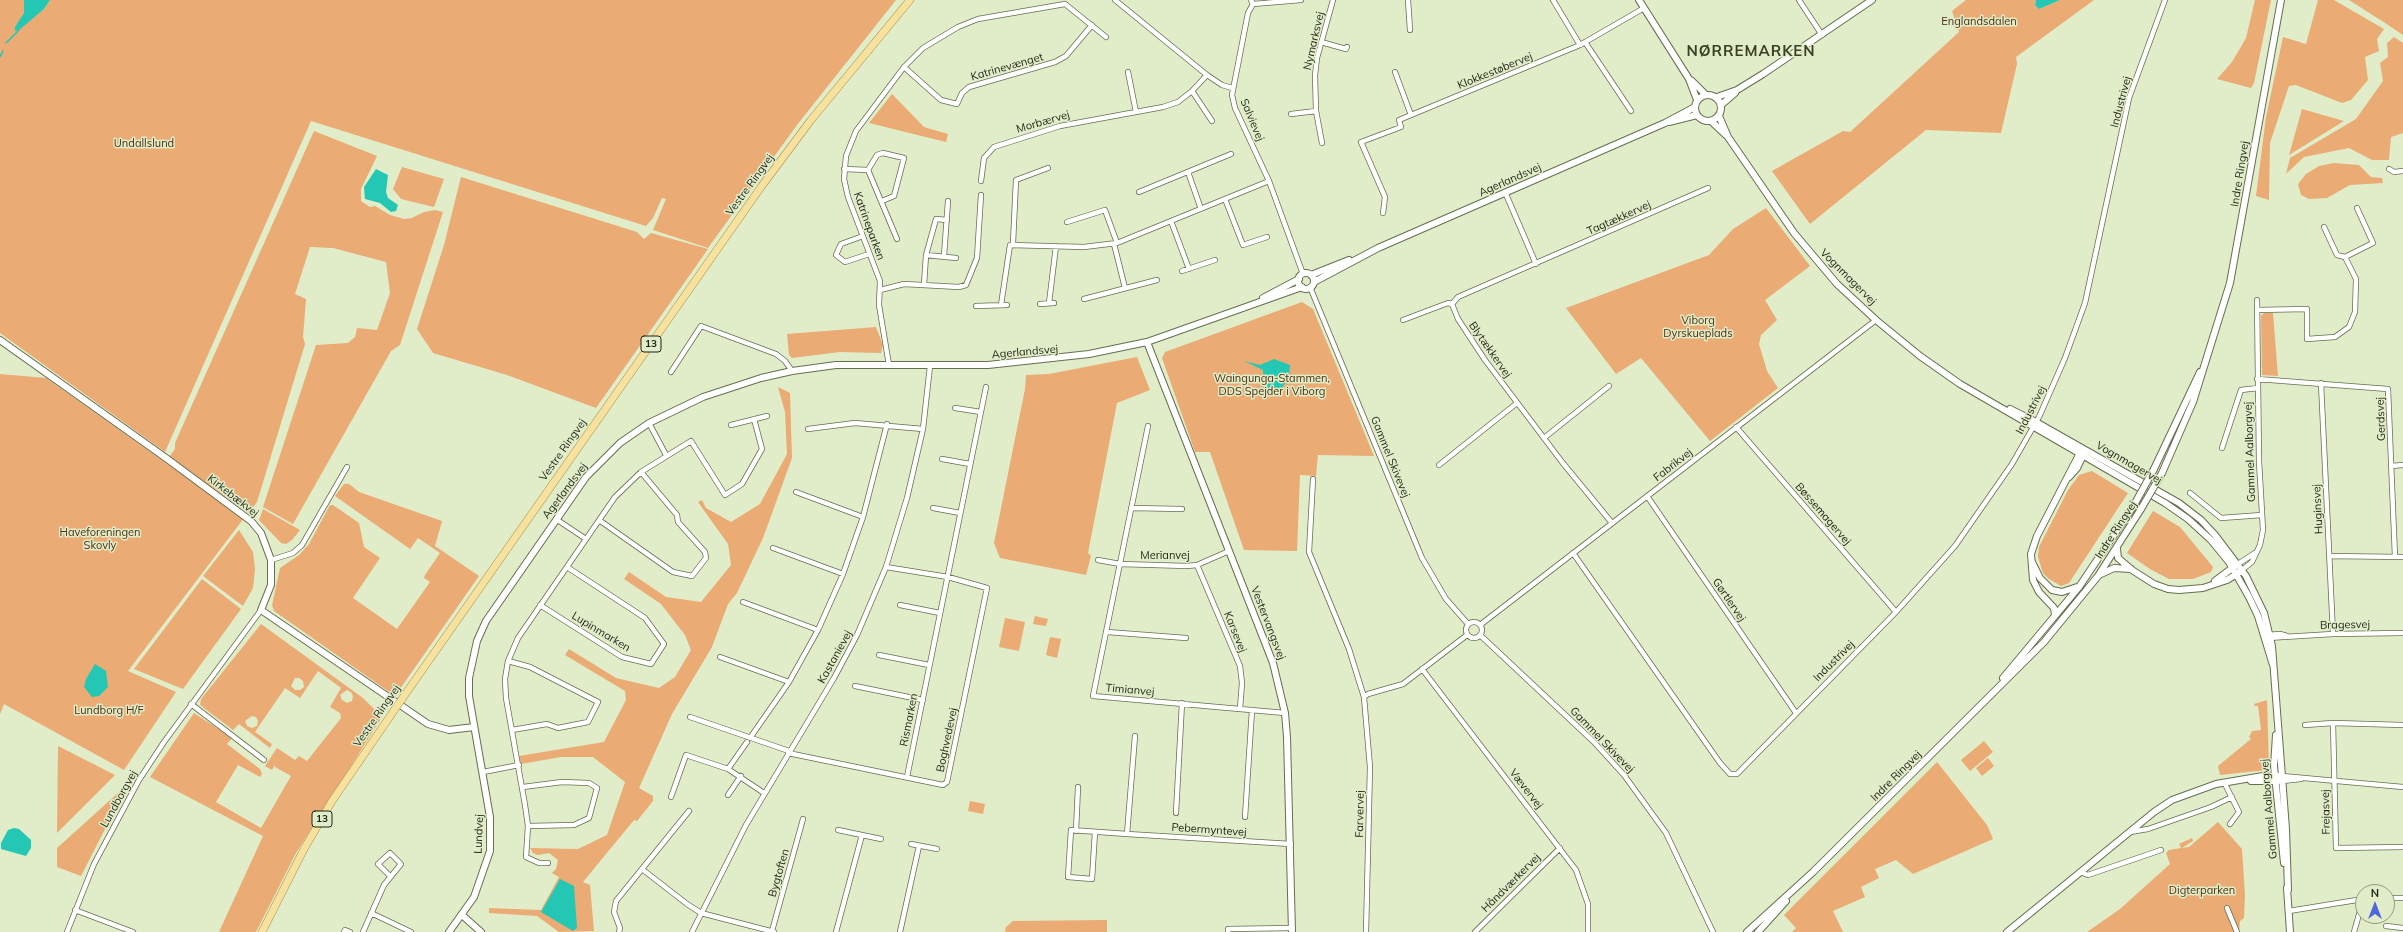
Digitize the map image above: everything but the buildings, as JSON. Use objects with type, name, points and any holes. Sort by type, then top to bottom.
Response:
[{"type":"main road","name":"Vestre Ringvej","points":[[262,932],[304,849],[332,802],[404,696],[761,187],[811,120],[910,0]]},
{"type":"street","name":"Salvievej","points":[[1115,0],[1207,75],[1222,85],[1232,88],[1235,108],[1269,181],[1303,274]]},
{"type":"street","points":[[1232,88],[1252,2],[1301,0]]},
{"type":"street","name":"Nymarksvej","points":[[1322,143],[1316,111],[1315,75],[1321,42],[1333,0]]},
{"type":"street","points":[[1408,0],[1410,30]]},
{"type":"street","points":[[1553,0],[1580,45]]},
{"type":"street","points":[[1638,0],[1689,79],[1696,103],[1697,115],[1704,120],[1711,121],[1719,116],[1721,105],[1737,90],[1822,35],[1872,0]]},
{"type":"street","points":[[1799,0],[1822,35]]},
{"type":"street","name":"Industrivej","points":[[1573,553],[1720,763],[1730,774],[1734,775],[1896,612],[1955,546],[2009,469],[2035,424],[2066,358],[2085,303],[2129,98],[2165,0]]},
{"type":"street","name":"Indre Ringvej","points":[[1758,932],[1813,872],[1991,693],[2044,642],[2098,576],[2142,509],[2162,473],[2186,422],[2210,349],[2234,264],[2281,0]]},
{"type":"street","points":[[904,67],[924,48],[942,35],[978,20],[1065,4],[1106,37]]},
{"type":"street","name":"Klokkestøbervej","points":[[1383,213],[1385,197],[1361,142],[1401,127],[1399,120],[1580,45],[1644,8]]},
{"type":"street","name":"Katrinevænget","points":[[904,67],[941,100],[957,104],[962,93],[969,87],[1055,62],[1066,56],[1092,25]]},
{"type":"street","points":[[1321,42],[1346,49],[1347,47]]},
{"type":"street","points":[[1585,42],[1631,112]]},
{"type":"street","name":"Katrineparken","points":[[890,364],[879,305],[880,281],[848,197],[844,169],[849,144],[856,131],[904,67]]},
{"type":"street","points":[[1128,72],[1136,112]]},
{"type":"street","points":[[1395,72],[1411,115]]},
{"type":"street","name":"Morbærvej","points":[[981,181],[984,158],[994,148],[1060,126],[1168,106],[1178,102],[1192,92],[1207,75]]},
{"type":"street","points":[[1689,79],[1706,94],[1717,97],[1737,90]]},
{"type":"street","points":[[1192,92],[1212,120]]},
{"type":"street","points":[[1696,103],[1706,94]]},
{"type":"street","points":[[1717,97],[1721,105]]},
{"type":"street","name":"Agerlandsvej","points":[[1665,123],[1696,103]]},
{"type":"street","points":[[1292,114],[1316,111]]},
{"type":"street","name":"Agerlandsvej","points":[[1311,275],[1362,256],[1665,123],[1697,115]]},
{"type":"street","name":"Vognmagervej","points":[[1719,116],[1728,137],[1777,211],[1837,284],[1876,320],[1920,356],[1960,384],[2084,448],[2178,503],[2201,520],[2242,570]]},
{"type":"street","name":"Vognmagervej","points":[[1711,121],[1728,137]]},
{"type":"street","name":"Katrineparken","points":[[882,200],[894,196],[904,158],[883,153],[877,155],[868,170],[878,197],[882,200],[897,239]]},
{"type":"street","points":[[1139,192],[1231,154]]},
{"type":"street","points":[[1001,305],[1010,245],[1013,243],[1016,180],[1048,168]]},
{"type":"street","points":[[844,169],[868,170]]},
{"type":"street","points":[[2389,169],[2394,172],[2403,171]]},
{"type":"street","points":[[1188,172],[1201,209]]},
{"type":"street","points":[[1013,243],[1084,247],[1115,243],[1269,181]]},
{"type":"street","name":"Tagtækkervej","points":[[1403,320],[1448,303],[1452,304],[1458,297],[1708,188]]},
{"type":"street","points":[[1505,192],[1536,264]]},
{"type":"street","points":[[880,290],[904,284],[959,287],[969,281],[977,258],[981,195]]},
{"type":"street","points":[[1224,199],[1244,245],[1267,237]]},
{"type":"street","points":[[944,256],[948,202]]},
{"type":"street","points":[[2324,227],[2337,255],[2345,257],[2373,243],[2357,208]]},
{"type":"street","points":[[1067,222],[1105,210],[1115,243],[1125,288]]},
{"type":"street","points":[[924,285],[926,254],[936,219],[947,220]]},
{"type":"street","points":[[1171,221],[1189,269]]},
{"type":"street","points":[[863,236],[841,244],[836,255],[841,261],[845,262],[869,254]]},
{"type":"street","points":[[1049,303],[1056,246]]},
{"type":"street","points":[[926,254],[956,258]]},
{"type":"street","name":"Agerlandsvej","points":[[474,727],[469,678],[477,641],[486,621],[586,477],[602,459],[649,423],[703,397],[761,378],[792,371],[836,365],[988,365],[1042,361],[1089,354],[1147,342],[1193,327],[1251,304],[1312,285],[1362,256]]},
{"type":"street","points":[[2257,310],[2307,309],[2307,339],[2327,339],[2341,334],[2349,327],[2355,312],[2356,279],[2345,257]]},
{"type":"street","points":[[1182,271],[1215,260]]},
{"type":"street","points":[[1302,287],[1299,279],[1303,274],[1311,275],[1312,285]]},
{"type":"street","name":"Agerlandsvej","points":[[1251,304],[1299,279]]},
{"type":"street","points":[[1084,299],[1157,280]]},
{"type":"street","name":"Gammel Skivevej","points":[[1312,285],[1422,558],[1446,599],[1468,624]]},
{"type":"street","name":"Gammel Aalborgvej","points":[[2257,300],[2257,378],[2262,537],[2252,562],[2242,570],[2264,613],[2272,665],[2277,725],[2274,750],[2288,890],[2290,932]]},
{"type":"street","points":[[1040,304],[1054,303]]},
{"type":"street","name":"Blytækkervej","points":[[1452,304],[1458,319],[1481,354],[1544,438],[1612,523]]},
{"type":"street","points":[[976,306],[1007,305]]},
{"type":"street","name":"Fabrikvej","points":[[1480,625],[1876,320]]},
{"type":"street","points":[[671,372],[701,326],[776,354],[785,361],[792,371]]},
{"type":"street","name":"Kirkebækvej","points":[[0,340],[166,458],[251,521],[261,533],[271,560],[271,585],[262,610]]},
{"type":"street","name":"Vestervangsvej","points":[[1147,342],[1266,641],[1285,713],[1292,930],[1228,929],[1228,932]]},
{"type":"street","name":"Indre Ringvej","points":[[1991,693],[2079,587],[2134,505],[2154,469],[2210,349]]},
{"type":"street","name":"Kastanievej","points":[[692,932],[746,825],[788,752],[834,678],[857,635],[886,567],[907,498],[923,428],[930,366]]},
{"type":"street","name":"Gerdsvej","points":[[2257,378],[2388,388],[2395,557]]},
{"type":"street","name":"Huginsvej","points":[[2321,383],[2333,634]]},
{"type":"street","points":[[1544,438],[1609,386]]},
{"type":"street","name":"Rismarken","points":[[907,778],[986,387]]},
{"type":"street","name":"Gammel Aalborgvej","points":[[2222,448],[2241,390],[2258,388]]},
{"type":"street","points":[[1439,465],[1517,403]]},
{"type":"street","points":[[955,408],[981,412]]},
{"type":"street","points":[[731,425],[767,416]]},
{"type":"street","points":[[548,863],[539,863],[526,857],[528,826],[523,787],[506,698],[508,661],[518,638],[615,497],[641,472],[666,455],[691,441],[725,495],[742,484],[762,449],[754,419]]},
{"type":"street","points":[[649,423],[666,455]]},
{"type":"street","points":[[808,429],[855,423],[886,424],[923,428]]},
{"type":"street","points":[[728,769],[789,682],[818,630],[843,574],[863,517],[886,424]]},
{"type":"street","name":"Vognmagervej","points":[[2035,424],[2081,454],[2182,514],[2211,540],[2234,571]]},
{"type":"street","name":"Timianvej","points":[[1148,426],[1093,696],[1285,713]]},
{"type":"street","name":"Bøssemagervej","points":[[1736,427],[1896,612]]},
{"type":"street","points":[[2055,615],[2054,608],[2039,592],[2033,580],[2032,562],[2034,542],[2084,448]]},
{"type":"street","points":[[942,459],[970,464]]},
{"type":"street","points":[[2391,466],[2403,465]]},
{"type":"street","points":[[271,560],[293,553],[302,545],[347,467]]},
{"type":"street","points":[[599,520],[672,572],[692,576],[706,558],[705,552],[678,522],[677,515],[641,472]]},
{"type":"street","name":"Farvervej","points":[[1313,479],[1309,552],[1349,649],[1364,697],[1370,767],[1366,932]]},
{"type":"street","points":[[796,492],[863,517]]},
{"type":"street","name":"Gammel Aalborgvej","points":[[2190,493],[2221,518],[2262,515]]},
{"type":"street","name":"Gørtlervej","points":[[1647,496],[1796,713]]},
{"type":"street","points":[[933,508],[960,514]]},
{"type":"street","points":[[1132,508],[1182,509]]},
{"type":"street","points":[[556,519],[586,539]]},
{"type":"street","points":[[2118,547],[2118,557],[2132,570],[2154,584],[2168,589],[2193,590],[2227,580],[2238,564],[2255,553]]},
{"type":"street","points":[[772,548],[843,574]]},
{"type":"street","name":"Merianvej","points":[[1098,560],[1120,564],[1197,565],[1229,551]]},
{"type":"street","points":[[2329,556],[2403,557]]},
{"type":"street","points":[[2032,562],[2040,578],[2052,590],[2062,592],[2079,587]]},
{"type":"street","name":"Karsevej","points":[[1197,565],[1240,666],[1242,683],[1240,709]]},
{"type":"street","name":"Lupinmarken","points":[[540,605],[622,657],[650,664],[664,644],[646,618],[567,567]]},
{"type":"street","points":[[886,567],[948,577]]},
{"type":"street","points":[[2098,576],[2114,568],[2132,570]]},
{"type":"street","points":[[2234,571],[2242,570]]},
{"type":"street","name":"Gammel Aalborgvej","points":[[2234,571],[2268,637]]},
{"type":"street","name":"Boghvedevej","points":[[690,717],[748,740],[788,752],[943,785],[947,782],[987,588],[948,577]]},
{"type":"street","points":[[743,602],[818,630]]},
{"type":"street","points":[[900,605],[940,613]]},
{"type":"street","points":[[262,610],[428,724],[449,730],[474,727]]},
{"type":"street","name":"Lundborgvej","points":[[68,932],[75,910],[94,864],[116,821],[143,774],[191,704],[262,610]]},
{"type":"street","points":[[1474,622],[1480,625],[1482,630],[1480,635],[1474,638],[1468,635],[1466,629],[1468,624],[1474,622]]},
{"type":"street","points":[[1107,632],[1186,638]]},
{"type":"street","name":"Bragesvej","points":[[2268,637],[2403,633]]},
{"type":"street","points":[[1364,697],[1368,694],[1396,687],[1468,635]]},
{"type":"street","name":"Gammel Skivevej","points":[[1480,635],[1594,742],[1624,775],[1666,833],[1686,872],[1713,932]]},
{"type":"street","points":[[879,655],[929,665]]},
{"type":"street","points":[[720,657],[789,682]]},
{"type":"street","points":[[508,661],[530,667],[598,702],[588,722],[558,728],[547,724],[512,730]]},
{"type":"street","name":"Vævervej","points":[[1422,669],[1576,870],[1584,888],[1589,919],[1588,932]]},
{"type":"street","points":[[855,686],[923,700]]},
{"type":"street","points":[[1176,813],[1182,703]]},
{"type":"street","points":[[191,704],[264,760]]},
{"type":"street","points":[[1245,817],[1252,710]]},
{"type":"street","points":[[2333,724],[2334,782]]},
{"type":"street","points":[[2305,725],[2403,725]]},
{"type":"street","name":"Lundvej","points":[[449,932],[462,915],[481,882],[490,851],[490,817],[474,727]]},
{"type":"street","points":[[1127,834],[1135,736]]},
{"type":"street","points":[[671,797],[686,755],[728,769],[741,776],[764,793]]},
{"type":"street","points":[[483,772],[519,764]]},
{"type":"street","points":[[728,795],[741,776]]},
{"type":"street","points":[[2007,932],[2130,832],[2172,800],[2195,790],[2224,782],[2278,778],[2403,787]]},
{"type":"street","points":[[523,787],[562,782],[589,782],[597,788],[589,818],[574,825],[528,826]]},
{"type":"street","points":[[2224,782],[2239,812],[2230,824]]},
{"type":"street","name":"Frejasvej","points":[[2334,782],[2336,848],[2403,848]]},
{"type":"street","points":[[1078,786],[1076,831],[1071,830],[1068,877],[1092,879],[1095,832]]},
{"type":"street","points":[[2130,832],[2141,831],[2211,807],[2232,797]]},
{"type":"street","points":[[619,932],[620,928],[614,912],[616,901],[689,811]]},
{"type":"street","name":"Bygtoften","points":[[773,932],[803,819]]},
{"type":"street","points":[[838,830],[881,838]]},
{"type":"street","name":"Pebermyntevej","points":[[1076,831],[1290,844]]},
{"type":"street","points":[[836,932],[862,835]]},
{"type":"street","points":[[911,844],[937,849]]},
{"type":"street","points":[[900,932],[919,846]]},
{"type":"street","name":"Håndværkervej","points":[[1475,932],[1560,848]]},
{"type":"street","points":[[2080,872],[2088,875],[2161,850]]},
{"type":"street","points":[[363,932],[390,876],[401,864],[390,853],[378,864],[390,876]]},
{"type":"street","points":[[642,869],[686,904],[701,913],[773,932]]},
{"type":"street","name":"Indre Ringvej","points":[[1747,932],[1813,872]]},
{"type":"street","points":[[2289,912],[2355,901]]},
{"type":"street","points":[[2227,908],[2236,932]]},
{"type":"street","points":[[75,910],[133,932]]},
{"type":"street","points":[[371,913],[411,932]]},
{"type":"street","points":[[462,915],[481,932]]},
{"type":"street","name":"Gammel Skivevej","points":[[1706,919],[1709,932]]},
{"type":"street","points":[[2386,926],[2403,928]]},
{"type":"street","points":[[344,932],[345,930],[350,932]]},
{"type":"green space","name":"Undallslund","points":[[0,0],[24,0],[24,13],[15,30],[44,9],[50,0],[896,0],[797,125],[708,248],[653,230],[666,199],[662,198],[653,218],[646,226],[311,121],[165,452],[0,333]]},
{"type":"green space","name":"Englandsdalen","points":[[1966,0],[2036,0],[2035,5],[2039,9],[2060,0],[2094,0],[2016,57],[2017,64],[2001,133],[1926,130],[1810,224],[1772,171],[1843,131],[1850,132],[1959,32],[1952,11]]},
{"type":"green space","points":[[2255,0],[2271,0],[2254,83],[2251,88],[2217,79],[2232,62],[2246,38]]},
{"type":"green space","points":[[2318,0],[2334,0],[2384,29],[2377,39],[2379,51],[2365,57],[2368,80],[2351,100],[2342,103],[2296,85],[2289,86],[2270,143],[2269,200],[2256,196],[2266,117],[2283,37],[2306,44]]},
{"type":"green space","points":[[2349,0],[2403,0],[2403,35],[2385,23]]},
{"type":"green space","points":[[2394,37],[2403,43],[2403,133],[2391,137],[2389,160],[2372,160],[2349,148],[2304,157],[2286,174],[2290,158],[2356,119],[2383,81],[2380,63],[2388,57],[2387,43]]},
{"type":"green space","points":[[892,94],[924,127],[948,134],[946,142],[869,123]]},
{"type":"green space","points":[[2302,109],[2344,121],[2289,155]]},
{"type":"green space","points":[[314,131],[377,156],[361,189],[361,201],[370,207],[375,206],[390,215],[404,219],[412,218],[424,212],[435,210],[443,212],[400,345],[391,351],[293,524],[263,507],[316,345],[348,343],[355,337],[357,328],[377,330],[390,293],[386,262],[333,248],[310,247],[295,294],[306,299],[303,337],[305,344],[257,502],[249,513],[169,457],[175,449],[175,443]]},
{"type":"green space","points":[[2334,163],[2359,165],[2371,177],[2382,178],[2383,183],[2350,185],[2327,198],[2309,199],[2301,195],[2298,184],[2306,174],[2319,166]]},
{"type":"green space","points":[[402,167],[444,179],[434,207],[401,199],[393,189]]},
{"type":"green space","points":[[461,177],[637,232],[644,239],[651,233],[708,249],[596,408],[507,375],[433,353],[417,329],[444,245]]},
{"type":"green space","name":"Viborg Dyrskueplads","points":[[1766,208],[1810,266],[1765,300],[1777,320],[1761,335],[1759,344],[1767,371],[1778,388],[1710,441],[1641,358],[1616,374],[1566,308],[1709,255],[1733,229]]},
{"type":"green space","name":"Waingunga-Stammen, DDS Spejder i Viborg","points":[[1302,302],[1313,309],[1374,456],[1318,455],[1316,476],[1300,475],[1297,551],[1244,550],[1210,452],[1195,452],[1162,358],[1165,352]]},
{"type":"green space","points":[[2264,313],[2273,313],[2278,376],[2262,375],[2261,316]]},
{"type":"green space","points":[[876,327],[883,345],[881,353],[840,352],[792,358],[789,355],[787,334]]},
{"type":"green space","points":[[1137,357],[1150,390],[1117,403],[1088,553],[1091,556],[1086,575],[1000,558],[994,543],[1025,389],[1026,375],[1049,374]]},
{"type":"green space","name":"Haveforeningen Skovly","points":[[0,374],[46,378],[244,518],[128,671],[176,692],[124,770],[4,704],[0,714]]},
{"type":"green space","points":[[778,387],[790,393],[792,458],[763,538],[737,593],[728,604],[712,647],[672,714],[639,788],[653,796],[653,801],[637,821],[634,820],[583,882],[590,885],[594,931],[559,932],[537,916],[489,913],[489,908],[541,910],[559,877],[552,873],[556,869],[558,860],[549,853],[538,855],[533,853],[530,848],[578,849],[607,835],[625,782],[593,757],[561,757],[521,764],[519,756],[604,742],[626,700],[625,691],[565,655],[569,649],[616,678],[659,688],[675,677],[691,650],[685,635],[661,604],[624,579],[629,572],[666,597],[701,602],[731,565],[728,544],[698,502],[702,500],[706,508],[731,522],[760,504],[787,454],[785,412]]},
{"type":"green space","points":[[2092,471],[2128,493],[2069,583],[2061,586],[2049,579],[2043,573],[2038,557],[2039,547],[2068,490],[2079,475]]},
{"type":"green space","points":[[344,484],[349,484],[359,492],[442,521],[435,546],[479,576],[395,696],[274,611],[272,605],[280,568],[299,555],[309,544],[330,505],[333,505],[359,523],[364,547],[380,558],[353,598],[397,629],[430,582],[424,578],[425,575],[440,553],[418,538],[410,549],[335,496]]},
{"type":"green space","points":[[263,509],[300,530],[292,540],[286,544],[281,543],[259,520]]},
{"type":"green space","points":[[2153,511],[2180,527],[2213,567],[2211,572],[2193,579],[2169,579],[2150,569],[2127,553]]},
{"type":"green space","points":[[239,530],[253,552],[255,569],[253,588],[243,606],[203,576]]},
{"type":"green space","points":[[202,579],[241,609],[183,689],[134,669]]},
{"type":"green space","points":[[1035,616],[1048,619],[1046,626],[1033,624]]},
{"type":"green space","points":[[1005,618],[1025,622],[1019,651],[999,647]]},
{"type":"green space","points":[[261,624],[363,698],[382,717],[296,853],[256,932],[219,932],[263,836],[150,777],[194,713],[232,738],[227,744],[260,769],[262,774],[260,777],[238,765],[216,802],[261,828],[291,776],[275,767],[275,765],[272,770],[265,766],[277,748],[295,760],[299,756],[307,761],[341,718],[340,713],[330,707],[341,688],[318,671],[300,698],[285,688],[255,732],[272,744],[270,748],[239,724],[233,730],[200,705],[201,699]],"holes":[[[295,678],[299,678],[303,681],[304,687],[300,690],[295,690],[291,686]],[[347,690],[351,692],[353,696],[352,701],[347,703],[342,700],[340,695]],[[252,716],[256,717],[258,721],[257,726],[252,728],[247,726],[245,721]]]},
{"type":"green space","points":[[1050,637],[1061,639],[1057,658],[1046,655]]},
{"type":"green space","points":[[2267,700],[2269,766],[2266,770],[2220,775],[2218,766],[2251,739],[2249,737],[2252,731],[2261,730],[2258,706],[2255,706],[2254,704]]},
{"type":"green space","points":[[1984,741],[1993,752],[1970,771],[1961,760]]},
{"type":"green space","points":[[58,746],[115,775],[57,833]]},
{"type":"green space","points":[[1988,758],[1994,766],[1982,776],[1976,768]]},
{"type":"green space","points":[[1937,762],[1987,825],[1993,839],[1913,874],[1896,860],[1875,869],[1879,878],[1861,887],[1865,897],[1833,911],[1843,932],[1792,932],[1796,928],[1784,915]]},
{"type":"green space","points":[[128,784],[81,876],[57,867],[57,848]]},
{"type":"green space","points":[[970,801],[985,804],[983,814],[968,811]]},
{"type":"green space","name":"Digterparken","points":[[2218,822],[2242,849],[2245,895],[2244,918],[2240,921],[2239,932],[2087,932],[2120,909],[2170,864],[2166,853],[2169,850],[2181,848],[2179,844],[2192,838],[2193,841],[2182,848],[2189,847]]},
{"type":"green space","points":[[1107,920],[1107,932],[1005,932],[1006,927],[1013,921]]},
{"type":"water","points":[[24,0],[50,0],[44,9],[19,30],[15,31],[15,27],[24,13]]},
{"type":"water","points":[[2036,0],[2060,0],[2039,9],[2035,5]]},
{"type":"water","points":[[376,169],[388,175],[386,192],[388,198],[398,205],[396,211],[391,212],[380,203],[365,199],[364,187]]},
{"type":"water","points":[[1274,359],[1290,365],[1289,377],[1278,394],[1268,396],[1263,389],[1263,370],[1244,361],[1260,365]]},
{"type":"water","points":[[95,664],[106,671],[108,687],[99,696],[92,697],[84,687],[86,679]]},
{"type":"water","points":[[14,828],[19,829],[31,840],[31,848],[26,856],[1,849],[1,843],[8,830]]},
{"type":"water","points":[[560,879],[574,886],[577,928],[573,931],[541,912]]},
{"type":"waterway","points":[[6,43],[19,30]]},
{"type":"waterway","points":[[0,57],[3,51]]},
{"type":"district","name":"NØRREMARKEN","points":[[1751,51]]},
{"type":"park label","name":"Lundborg H/F","points":[[109,711]]}]
